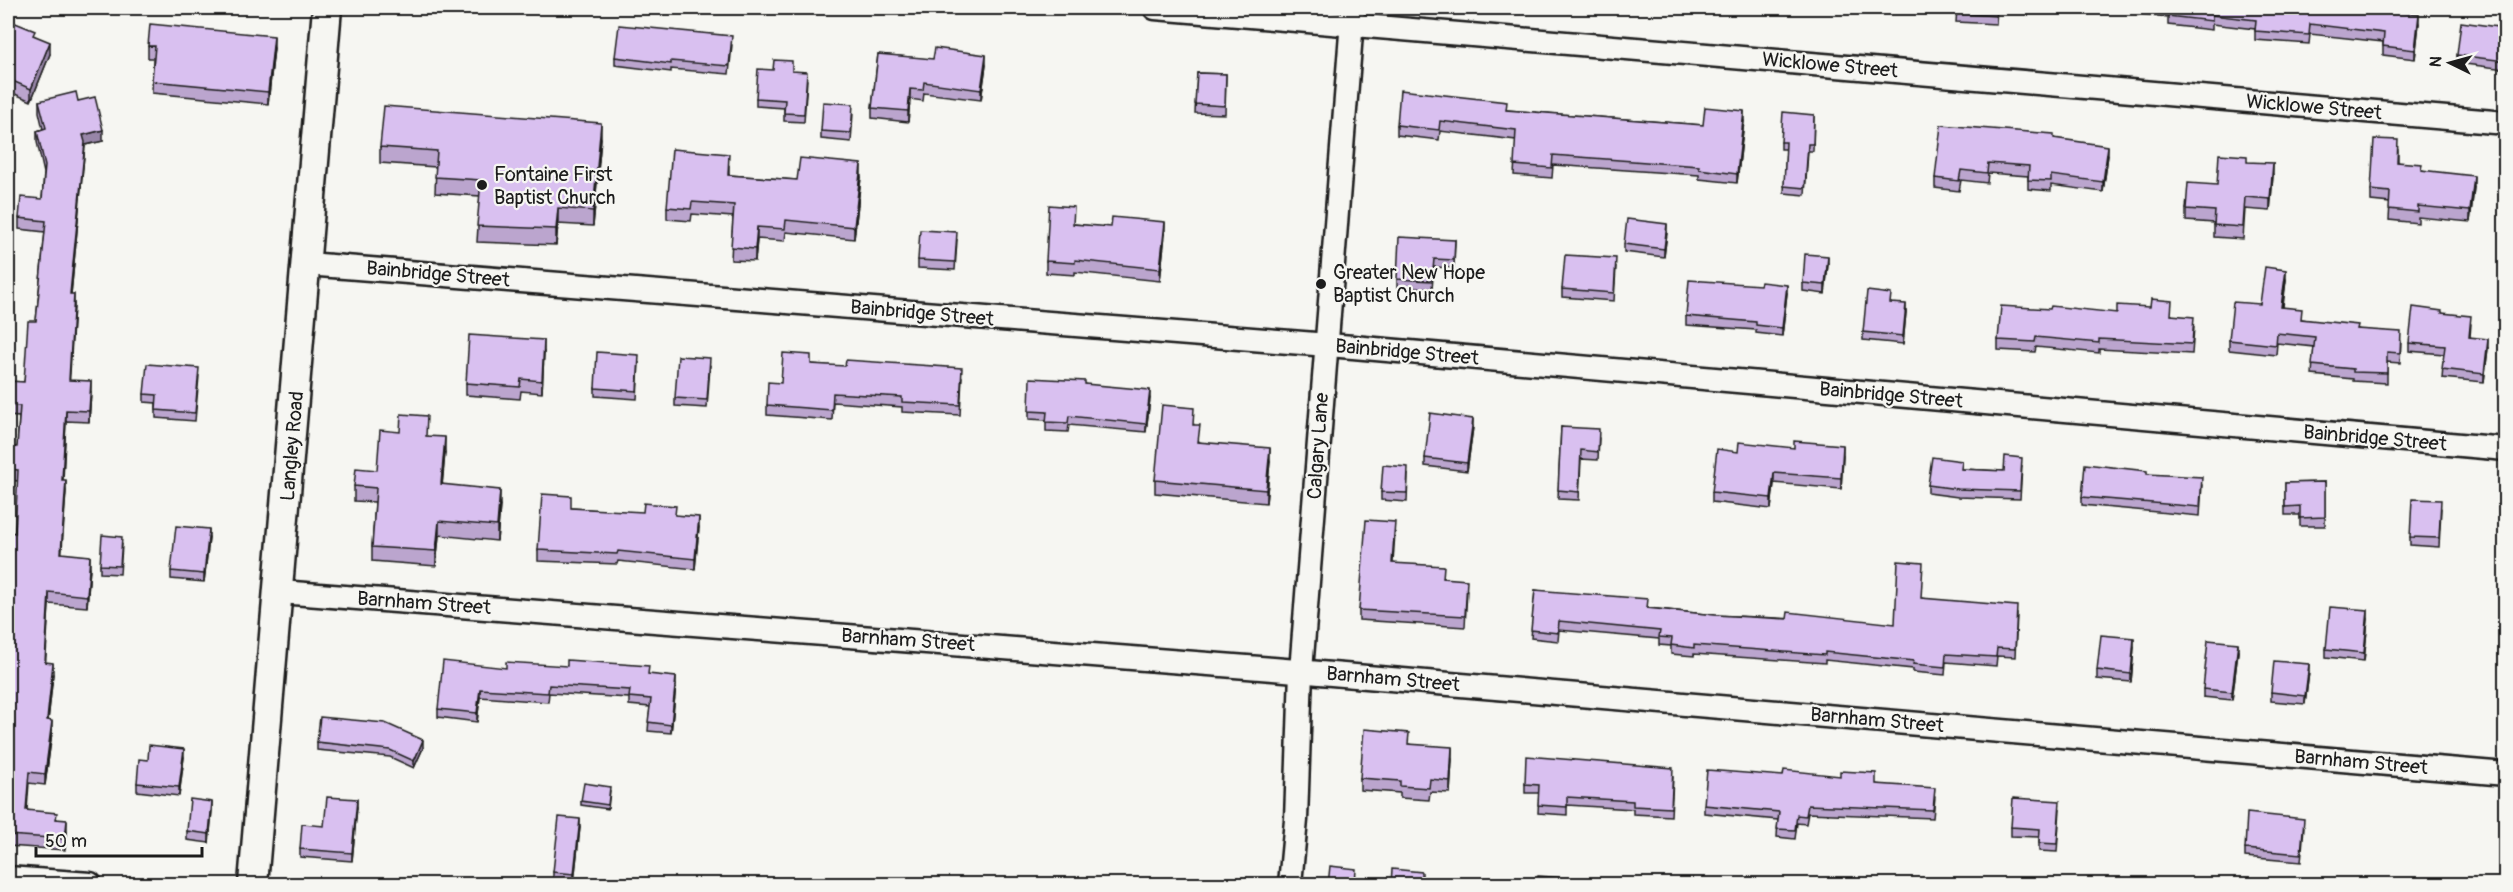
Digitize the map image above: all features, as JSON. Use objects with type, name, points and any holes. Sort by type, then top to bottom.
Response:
[{"type":"street","name":"Langley Road","points":[[253,885],[308,264],[327,8]]},
{"type":"street","name":"Wicklowe Street","points":[[1155,8],[1352,16],[2505,123]]},
{"type":"street","name":"Calgary Lane","points":[[1290,885],[1296,820],[1301,671],[1352,16]]},
{"type":"street","name":"Bainbridge Street","points":[[308,264],[1325,345],[2505,449]]},
{"type":"street","name":"Barnham Street","points":[[280,592],[1301,671],[2505,774]]},
{"type":"street","points":[[8,878],[90,885]]},
{"type":"building","points":[[1957,8],[1996,8],[1996,16],[1956,13]]},
{"type":"building","points":[[2168,8],[2368,8],[2419,14],[2415,50],[2383,46],[2384,33],[2310,24],[2309,35],[2255,31],[2256,20],[2212,15],[2212,21],[2168,16]]},
{"type":"building","points":[[8,20],[35,31],[33,35],[50,42],[31,89],[8,79]]},
{"type":"building","points":[[2461,22],[2505,28],[2505,61],[2457,55]]},
{"type":"building","points":[[150,24],[274,36],[268,92],[152,81],[155,46],[148,46]]},
{"type":"building","points":[[619,25],[732,36],[729,66],[671,61],[671,64],[615,57]]},
{"type":"building","points":[[935,48],[986,55],[981,90],[924,82],[923,90],[910,89],[908,111],[872,108],[878,54],[933,59]]},
{"type":"building","points":[[774,60],[792,61],[792,71],[807,72],[804,114],[784,113],[785,100],[756,98],[758,69],[773,70]]},
{"type":"building","points":[[1197,73],[1226,74],[1225,106],[1195,104]]},
{"type":"building","points":[[1400,90],[1507,102],[1506,110],[1703,125],[1705,107],[1744,111],[1737,174],[1699,169],[1699,166],[1553,155],[1552,168],[1514,165],[1516,130],[1440,121],[1439,130],[1397,125]]},
{"type":"building","points":[[76,92],[78,101],[95,97],[103,130],[83,135],[85,142],[70,294],[74,294],[69,380],[91,381],[89,411],[66,410],[62,480],[66,480],[61,553],[90,556],[87,596],[49,592],[45,662],[53,663],[47,720],[52,721],[45,774],[29,772],[26,810],[57,813],[56,819],[67,820],[65,839],[8,835],[10,624],[8,623],[8,573],[11,532],[15,533],[18,470],[8,469],[8,446],[17,447],[20,406],[8,405],[8,381],[24,382],[28,321],[36,321],[46,221],[19,218],[21,197],[42,199],[45,166],[37,131],[46,128],[39,101]]},
{"type":"building","points":[[823,102],[853,104],[851,133],[821,131]]},
{"type":"building","name":"Fontaine First Baptist Church","points":[[384,106],[601,123],[593,211],[558,208],[556,229],[477,226],[481,180],[435,177],[437,151],[380,147]]},
{"type":"building","points":[[1783,112],[1814,115],[1813,144],[1808,144],[1805,188],[1784,186],[1786,142],[1781,142]]},
{"type":"building","points":[[1941,125],[2054,134],[2054,138],[2108,146],[2103,182],[2051,175],[2051,181],[2028,180],[2029,166],[1988,163],[1987,173],[1961,170],[1959,181],[1935,178]]},
{"type":"building","points":[[2374,139],[2398,140],[2397,162],[2422,164],[2421,170],[2474,176],[2470,211],[2418,206],[2418,212],[2389,209],[2390,192],[2371,190]]},
{"type":"building","points":[[672,149],[729,154],[728,175],[797,180],[800,158],[861,164],[854,227],[786,220],[785,229],[757,227],[755,249],[731,247],[734,205],[692,202],[691,209],[667,207]]},
{"type":"building","points":[[2219,154],[2247,156],[2247,162],[2273,163],[2270,199],[2245,197],[2243,227],[2214,225],[2215,211],[2186,209],[2188,183],[2217,185]]},
{"type":"building","points":[[1049,205],[1074,207],[1073,224],[1111,227],[1112,217],[1165,222],[1160,269],[1075,260],[1075,263],[1046,261]]},
{"type":"building","points":[[1627,219],[1667,224],[1664,249],[1624,244]]},
{"type":"building","points":[[920,230],[957,232],[955,262],[918,260]]},
{"type":"building","points":[[1399,237],[1455,240],[1454,260],[1434,259],[1432,281],[1397,279]]},
{"type":"building","points":[[1805,254],[1828,256],[1825,285],[1803,283]]},
{"type":"building","points":[[1565,255],[1616,258],[1614,293],[1562,289]]},
{"type":"building","points":[[2265,267],[2286,270],[2281,307],[2302,309],[2301,319],[2358,325],[2357,329],[2401,332],[2400,353],[2387,352],[2387,373],[2353,372],[2353,369],[2312,365],[2315,337],[2277,333],[2276,345],[2229,340],[2233,302],[2260,304]]},
{"type":"building","points":[[1689,280],[1787,285],[1782,328],[1756,325],[1756,322],[1686,316]]},
{"type":"building","points":[[1867,291],[1891,294],[1890,303],[1906,304],[1903,336],[1863,332]]},
{"type":"building","points":[[2151,299],[2172,301],[2171,315],[2194,317],[2192,344],[2099,339],[2099,343],[2036,337],[2035,342],[1998,340],[2001,306],[2050,309],[2051,306],[2117,313],[2117,305],[2150,307]]},
{"type":"building","points":[[2413,307],[2471,316],[2469,337],[2488,339],[2484,374],[2442,369],[2445,346],[2409,343]]},
{"type":"building","points":[[469,335],[544,340],[542,381],[521,379],[520,387],[466,383]]},
{"type":"building","points":[[597,352],[639,355],[637,391],[595,388]]},
{"type":"building","points":[[783,353],[811,355],[811,364],[845,366],[846,360],[962,368],[960,405],[902,402],[902,397],[833,393],[832,410],[767,405],[768,382],[781,383]]},
{"type":"building","points":[[678,356],[710,358],[707,400],[675,398]]},
{"type":"building","points":[[147,364],[199,368],[195,413],[156,410],[157,395],[144,394]]},
{"type":"building","points":[[1030,378],[1085,381],[1085,384],[1150,390],[1146,424],[1069,416],[1068,423],[1046,422],[1047,412],[1029,411]]},
{"type":"building","points":[[1162,405],[1194,408],[1193,425],[1200,425],[1198,442],[1270,448],[1266,490],[1155,480]]},
{"type":"building","points":[[1430,413],[1473,419],[1467,463],[1425,458]]},
{"type":"building","points":[[401,414],[427,416],[426,436],[445,437],[441,484],[500,490],[497,526],[439,521],[436,551],[372,547],[376,488],[354,486],[356,468],[377,470],[380,430],[400,432]]},
{"type":"building","points":[[1561,427],[1599,429],[1598,452],[1581,450],[1579,492],[1558,490]]},
{"type":"building","points":[[1794,441],[1843,445],[1841,478],[1774,473],[1771,498],[1712,492],[1717,449],[1738,452],[1739,442],[1794,448]]},
{"type":"building","points":[[2005,456],[2022,458],[2020,491],[1958,489],[1928,485],[1932,457],[1962,461],[1961,469],[2004,471]]},
{"type":"building","points":[[2085,464],[2147,471],[2147,474],[2202,477],[2200,507],[2082,497]]},
{"type":"building","points":[[1383,465],[1408,467],[1407,493],[1381,492]]},
{"type":"building","points":[[2325,482],[2325,517],[2300,518],[2300,506],[2285,507],[2285,483]]},
{"type":"building","points":[[542,494],[571,496],[571,508],[643,512],[644,503],[676,506],[675,515],[699,517],[695,559],[618,551],[617,554],[538,550]]},
{"type":"building","points":[[2412,499],[2441,500],[2439,538],[2410,537]]},
{"type":"building","points":[[1366,520],[1395,522],[1392,563],[1444,566],[1443,578],[1467,580],[1465,616],[1359,610]]},
{"type":"building","points":[[176,526],[209,529],[204,574],[171,571]]},
{"type":"building","points":[[102,535],[122,537],[120,566],[100,565]]},
{"type":"building","points":[[1898,561],[1923,563],[1921,598],[2017,606],[2015,649],[1997,648],[1996,657],[1946,654],[1945,667],[1913,664],[1914,661],[1825,652],[1825,655],[1694,645],[1694,648],[1671,645],[1672,638],[1659,637],[1660,631],[1559,621],[1558,633],[1531,630],[1535,590],[1648,599],[1647,608],[1715,615],[1787,619],[1788,612],[1895,624]]},
{"type":"building","points":[[2330,607],[2368,610],[2364,653],[2326,649]]},
{"type":"building","points":[[2101,635],[2134,638],[2131,674],[2097,670]]},
{"type":"building","points":[[2208,640],[2238,643],[2232,692],[2203,689]]},
{"type":"building","points":[[567,660],[649,666],[648,674],[676,677],[671,725],[648,722],[651,699],[629,697],[630,690],[549,685],[548,693],[480,689],[477,713],[438,709],[443,661],[506,668],[506,662],[567,666]]},
{"type":"building","points":[[2274,661],[2309,664],[2305,696],[2271,692]]},
{"type":"building","points":[[320,717],[385,723],[423,740],[414,761],[390,750],[317,742]]},
{"type":"building","points":[[1364,729],[1409,733],[1408,744],[1452,747],[1450,781],[1430,779],[1429,788],[1400,786],[1400,781],[1360,778]]},
{"type":"building","points":[[149,745],[184,749],[179,787],[137,783],[139,759],[148,760]]},
{"type":"building","points":[[1526,756],[1673,768],[1671,808],[1633,806],[1633,801],[1567,797],[1567,807],[1538,805],[1539,785],[1525,784]]},
{"type":"building","points":[[1707,770],[1783,776],[1784,770],[1840,776],[1840,771],[1876,773],[1876,784],[1935,788],[1933,810],[1808,805],[1806,816],[1797,815],[1795,830],[1777,829],[1779,812],[1704,805]]},
{"type":"building","points":[[584,783],[610,787],[608,805],[581,801]]},
{"type":"building","points":[[327,797],[357,799],[352,853],[300,849],[302,824],[324,826]]},
{"type":"building","points":[[2013,798],[2060,801],[2057,844],[2039,843],[2040,829],[2011,827]]},
{"type":"building","points":[[190,799],[212,802],[209,834],[187,831]]},
{"type":"building","points":[[2247,813],[2304,819],[2301,854],[2245,849]]},
{"type":"building","points":[[559,817],[580,819],[574,874],[553,872]]},
{"type":"building","points":[[1330,866],[1356,869],[1355,885],[1328,885]]},
{"type":"building","points":[[1392,869],[1422,872],[1422,881],[1454,885],[1391,885]]},
{"type":"building","points":[[1538,876],[1565,878],[1564,883],[1589,885],[1538,885]]},
{"type":"place","name":"Fontaine First Baptist Church","points":[[482,185]]},
{"type":"place","name":"Greater New Hope Baptist Church","points":[[1321,284]]}]
